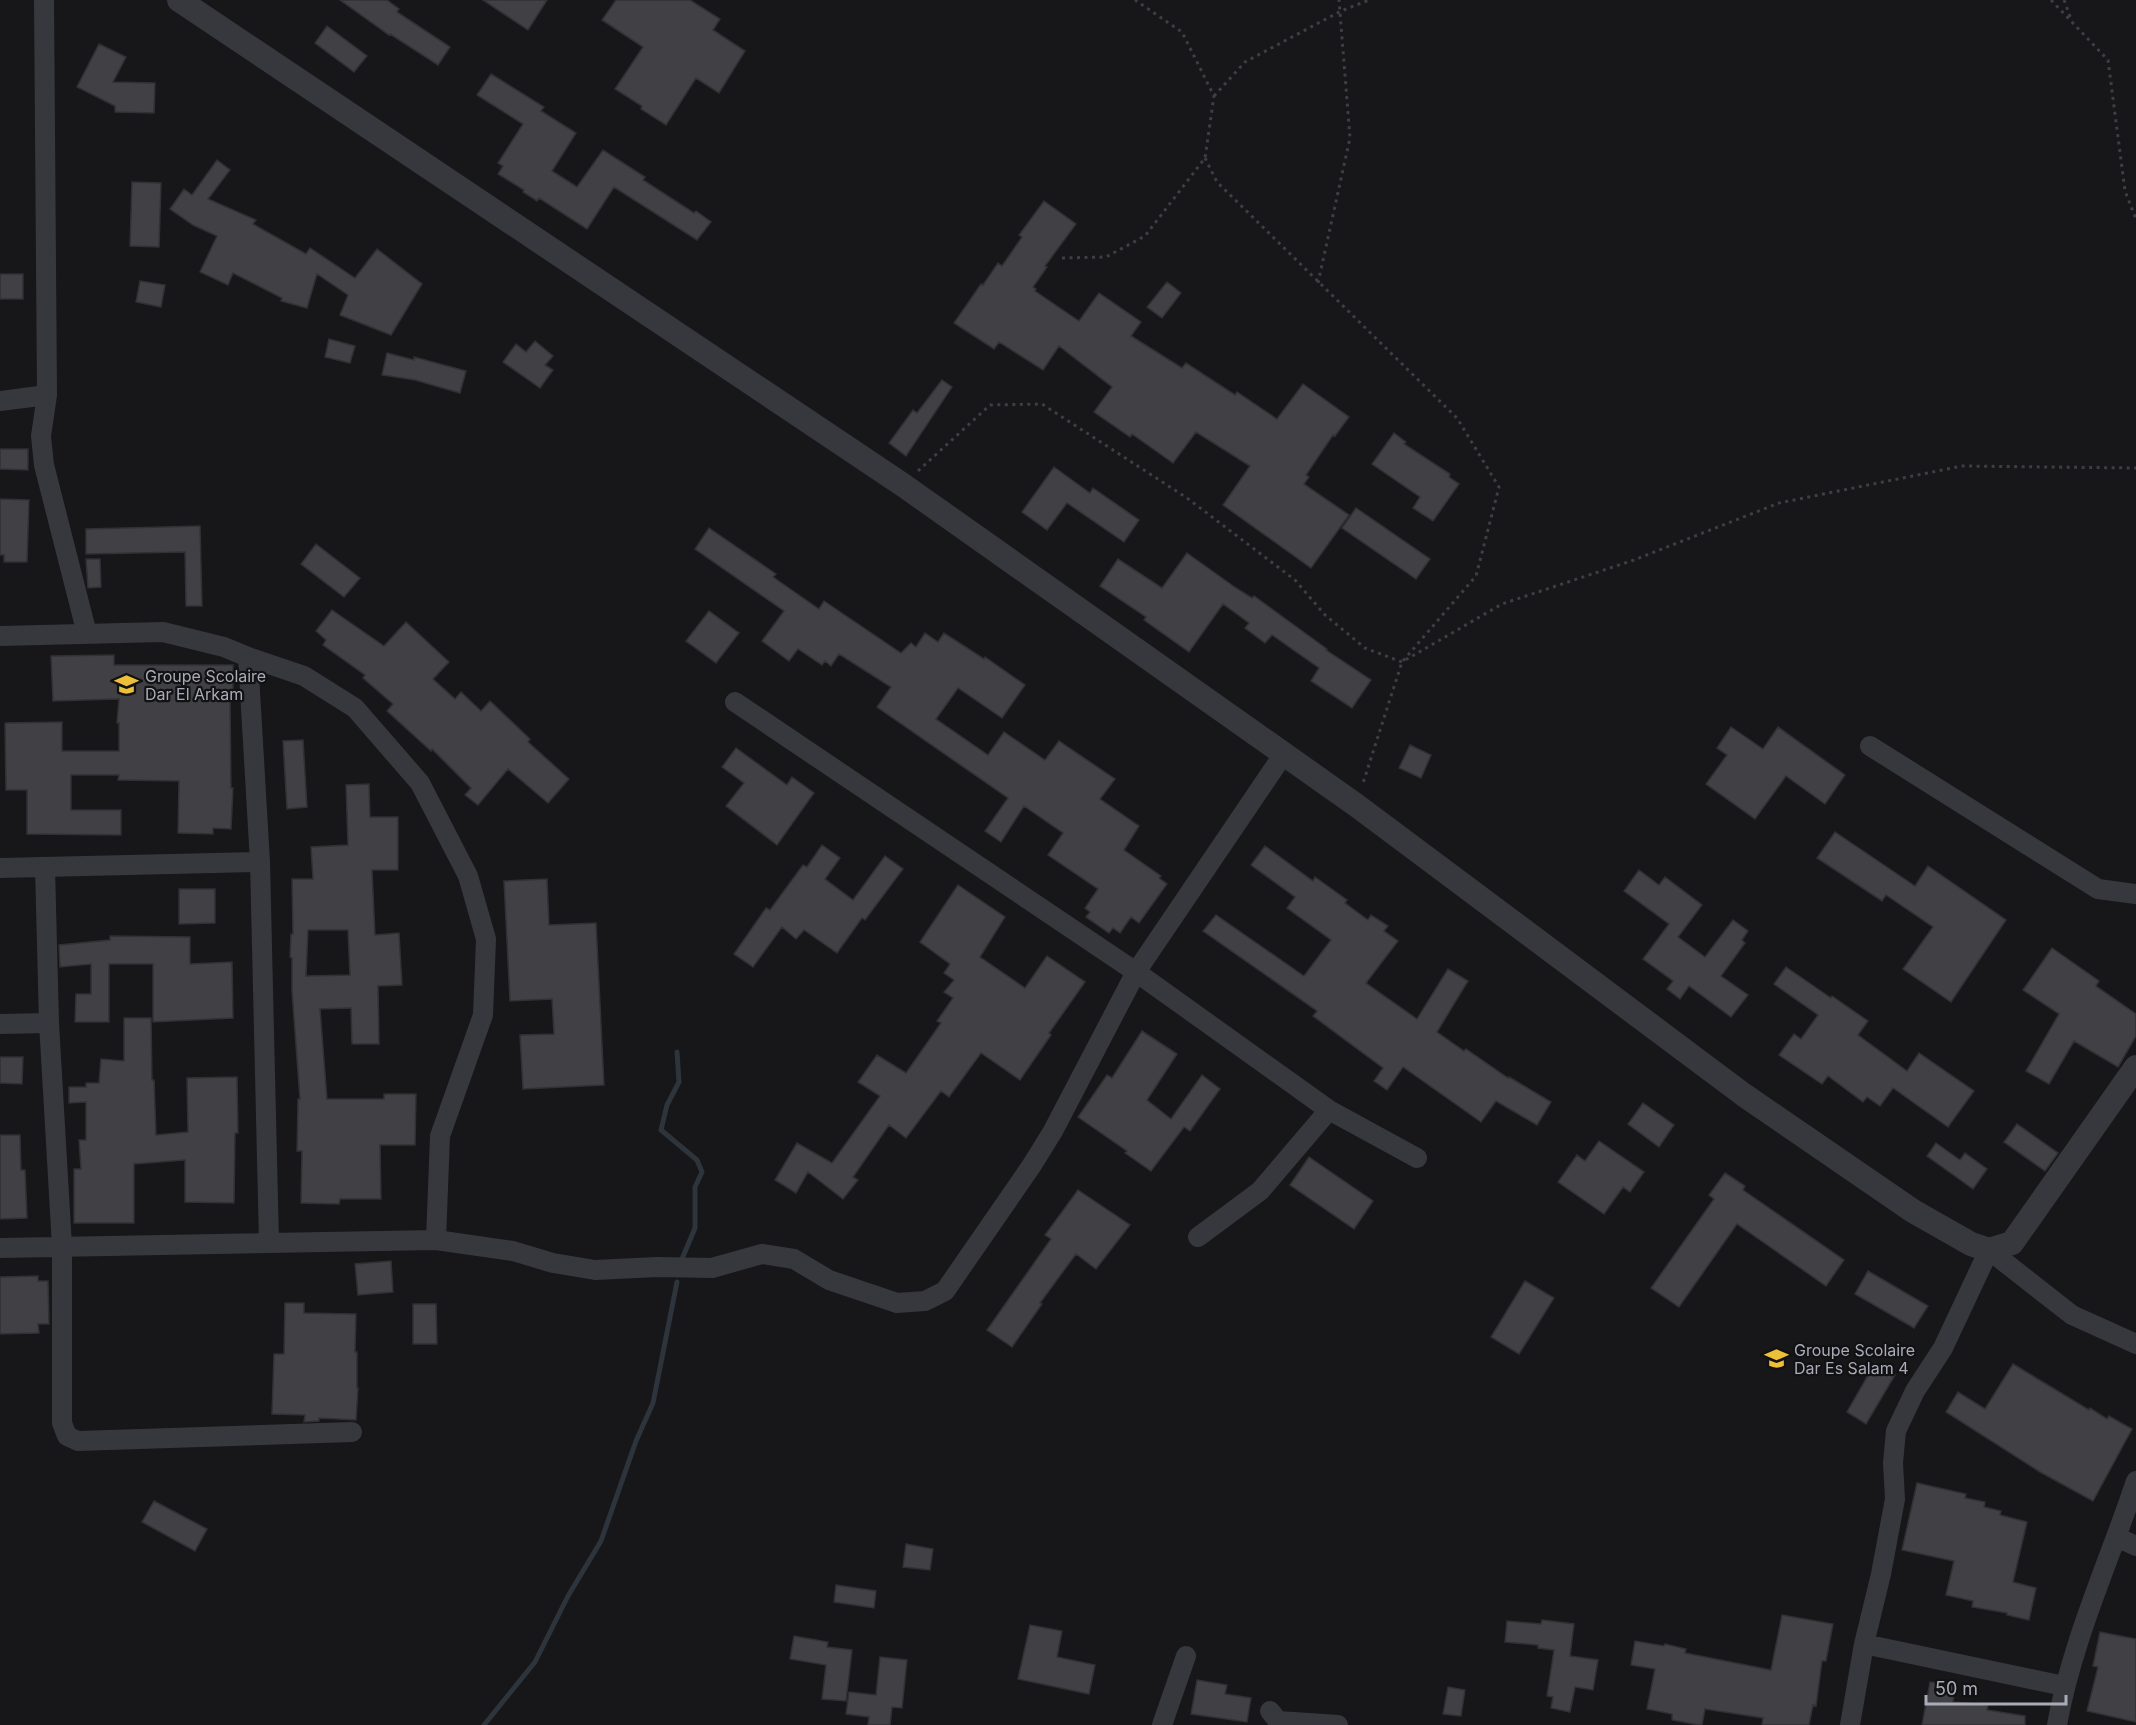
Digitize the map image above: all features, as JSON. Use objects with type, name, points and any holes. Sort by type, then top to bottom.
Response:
[{"type":"street","points":[[44,0],[47,395],[41,436],[44,465],[87,634]]},
{"type":"street","points":[[179,0],[903,484],[1282,755],[1356,805],[1744,1095],[1913,1211],[1971,1244],[1989,1250],[2072,1315],[2136,1344]]},
{"type":"street","points":[[0,401],[47,395]]},
{"type":"street","points":[[0,636],[163,632],[224,646],[303,676],[355,708],[420,783],[468,876],[486,939],[483,1016],[440,1136],[436,1240]]},
{"type":"street","points":[[248,657],[260,862],[269,1243]]},
{"type":"street","points":[[735,702],[1136,972],[1329,1110],[1417,1158]]},
{"type":"street","points":[[1870,746],[2098,889],[2136,894]]},
{"type":"street","points":[[0,1248],[436,1240],[513,1251],[553,1263],[595,1270],[657,1267],[712,1268],[762,1254],[794,1259],[829,1280],[897,1303],[925,1301],[945,1291],[1032,1165],[1053,1131],[1136,972],[1282,755]]},
{"type":"street","points":[[0,868],[260,862]]},
{"type":"street","points":[[45,867],[49,1023],[62,1246],[62,1423],[67,1436],[78,1441],[352,1432]]},
{"type":"street","points":[[0,1024],[49,1023]]},
{"type":"street","points":[[1989,1250],[2012,1244],[2136,1067]]},
{"type":"street","points":[[1198,1237],[1260,1191],[1329,1110]]},
{"type":"street","points":[[1850,1725],[1894,1499],[1893,1463],[1896,1431],[1915,1391],[1943,1348],[1989,1250]]},
{"type":"street","points":[[2057,1725],[2064,1686],[2086,1618],[2136,1481]]},
{"type":"street","points":[[2117,1537],[2136,1546]]},
{"type":"street","points":[[1864,1644],[2064,1686]]},
{"type":"street","points":[[1162,1725],[1186,1656]]},
{"type":"street","points":[[1270,1711],[1278,1721],[1338,1725]]},
{"type":"path","points":[[1135,0],[1182,32],[1214,96]]},
{"type":"path","points":[[1318,283],[1350,138],[1339,0]]},
{"type":"path","points":[[1062,258],[1106,257],[1145,236],[1204,158],[1214,96],[1245,62],[1341,11],[1369,0]]},
{"type":"path","points":[[2051,0],[2108,60],[2125,191],[2136,219]]},
{"type":"path","points":[[2064,0],[2071,21]]},
{"type":"path","points":[[1204,158],[1217,182],[1456,418],[1499,487],[1476,576],[1402,662],[1356,805]]},
{"type":"path","points":[[903,484],[990,405],[1042,404],[1196,504],[1295,580],[1325,615],[1365,648],[1402,662]]},
{"type":"path","points":[[1402,662],[1502,604],[1634,560],[1779,503],[1962,466],[2136,468]]},
{"type":"building","points":[[340,0],[387,0],[399,9],[397,12],[450,47],[438,65],[389,35]]},
{"type":"building","points":[[483,0],[547,0],[528,30]]},
{"type":"building","points":[[616,0],[690,0],[720,19],[713,30],[745,51],[719,93],[696,78],[666,125],[615,89],[643,47],[602,20]]},
{"type":"building","points":[[327,26],[367,56],[354,72],[315,43]]},
{"type":"building","points":[[99,44],[126,57],[113,82],[155,83],[154,113],[115,112],[115,106],[77,87]]},
{"type":"building","points":[[491,74],[544,107],[541,111],[576,133],[552,171],[577,187],[603,150],[645,177],[643,180],[711,222],[697,240],[614,187],[587,229],[539,198],[537,201],[523,192],[524,190],[498,174],[503,166],[498,163],[523,124],[477,95]]},
{"type":"building","points":[[217,160],[230,170],[208,199],[256,220],[253,224],[306,254],[310,248],[355,278],[377,249],[422,284],[391,335],[340,315],[348,295],[317,274],[307,308],[281,301],[282,298],[233,273],[228,285],[200,272],[217,236],[193,225],[170,209],[184,189],[192,195]]},
{"type":"building","points":[[132,182],[161,183],[159,247],[130,246]]},
{"type":"building","points":[[1044,201],[1076,224],[1045,266],[1047,267],[1033,287],[1035,291],[1079,321],[1099,293],[1141,322],[1131,336],[1182,368],[1186,363],[1235,395],[1237,392],[1277,419],[1303,384],[1349,417],[1335,436],[1333,435],[1306,475],[1309,477],[1304,484],[1349,515],[1311,568],[1223,505],[1250,466],[1196,432],[1173,463],[1132,434],[1130,437],[1094,412],[1112,387],[1059,346],[1043,370],[999,342],[994,349],[954,323],[998,263],[1002,266],[1022,237],[1019,235]]},
{"type":"building","points":[[0,274],[23,274],[23,299],[0,299]]},
{"type":"building","points":[[140,281],[165,285],[161,307],[136,302]]},
{"type":"building","points":[[1167,282],[1181,293],[1162,318],[1147,307]]},
{"type":"building","points":[[329,339],[355,346],[350,363],[325,357]]},
{"type":"building","points":[[535,341],[553,356],[545,365],[553,370],[540,388],[503,362],[516,344],[526,352]]},
{"type":"building","points":[[387,353],[414,360],[414,357],[466,371],[460,393],[415,380],[382,375]]},
{"type":"building","points":[[942,380],[952,387],[906,456],[889,443],[913,410],[917,413]]},
{"type":"building","points":[[1394,433],[1406,442],[1404,444],[1450,474],[1449,477],[1459,484],[1433,521],[1413,508],[1420,497],[1372,464]]},
{"type":"building","points":[[0,449],[28,449],[28,470],[0,469]]},
{"type":"building","points":[[1054,467],[1090,493],[1093,488],[1139,520],[1124,542],[1067,503],[1047,530],[1022,512]]},
{"type":"building","points":[[0,499],[29,500],[27,562],[4,562],[4,555],[0,555]]},
{"type":"building","points":[[1356,508],[1430,559],[1416,579],[1342,528]]},
{"type":"building","points":[[200,526],[202,606],[186,606],[185,552],[86,554],[86,529]]},
{"type":"building","points":[[709,528],[776,574],[773,577],[819,609],[824,601],[901,653],[911,643],[916,647],[925,633],[938,642],[944,633],[984,659],[985,657],[1025,685],[1002,718],[958,688],[936,719],[988,755],[1004,732],[1045,760],[1059,741],[1115,779],[1100,799],[1139,826],[1124,850],[1161,876],[1159,878],[1167,884],[1139,923],[1131,917],[1120,933],[1113,928],[1109,933],[1086,917],[1090,912],[1085,908],[1098,889],[1048,855],[1063,833],[1024,806],[1001,842],[985,831],[1008,798],[877,707],[891,687],[839,654],[831,666],[825,661],[822,665],[798,649],[789,661],[762,641],[784,611],[695,549]]},
{"type":"building","points":[[316,544],[360,578],[344,597],[301,564]]},
{"type":"building","points":[[1187,553],[1236,588],[1252,598],[1254,596],[1326,650],[1371,680],[1352,708],[1311,681],[1319,668],[1272,635],[1265,643],[1245,628],[1249,623],[1223,604],[1189,652],[1144,620],[1146,617],[1100,586],[1118,559],[1162,588]]},
{"type":"building","points":[[86,559],[100,559],[101,587],[88,588]]},
{"type":"building","points":[[332,610],[384,646],[406,622],[449,662],[433,679],[455,699],[461,692],[481,711],[490,701],[530,739],[528,742],[569,779],[548,803],[508,769],[478,805],[465,795],[471,788],[432,749],[431,751],[387,711],[393,704],[363,678],[365,675],[323,645],[326,640],[316,631]]},
{"type":"building","points":[[709,611],[739,633],[716,663],[686,641]]},
{"type":"building","points":[[114,655],[114,665],[233,665],[233,701],[230,701],[231,788],[233,788],[231,829],[213,828],[213,834],[178,833],[179,781],[118,780],[119,775],[71,775],[71,810],[121,810],[121,835],[27,834],[27,790],[6,790],[5,723],[62,722],[62,751],[119,751],[119,723],[117,723],[119,699],[53,701],[51,656]]},
{"type":"building","points":[[1731,727],[1763,749],[1778,727],[1845,775],[1825,804],[1786,776],[1755,819],[1706,784],[1727,755],[1717,748]]},
{"type":"building","points":[[303,740],[307,807],[287,809],[283,741]]},
{"type":"building","points":[[1410,745],[1431,755],[1421,778],[1399,768]]},
{"type":"building","points":[[736,748],[787,785],[792,777],[814,793],[777,845],[726,806],[744,783],[722,767]]},
{"type":"building","points":[[369,784],[370,817],[398,817],[398,870],[372,870],[375,935],[399,933],[402,985],[378,986],[379,1044],[352,1044],[351,1008],[320,1009],[327,1099],[384,1099],[384,1094],[416,1094],[415,1145],[380,1145],[381,1199],[340,1199],[339,1204],[301,1203],[302,1151],[297,1151],[298,1099],[300,1099],[292,991],[292,958],[290,957],[291,934],[293,934],[292,879],[313,879],[311,847],[348,845],[346,785]],"holes":[[[308,930],[348,930],[350,975],[306,976]]]},
{"type":"building","points":[[1835,832],[1915,886],[1928,866],[2006,920],[1951,1002],[1903,969],[1933,927],[1886,895],[1882,901],[1817,858]]},
{"type":"building","points":[[822,845],[840,858],[825,879],[853,900],[885,856],[903,869],[865,920],[862,918],[837,953],[804,930],[796,939],[782,927],[753,967],[734,954],[766,908],[770,910],[803,865],[807,867]]},
{"type":"building","points":[[1265,846],[1313,881],[1315,877],[1347,900],[1345,903],[1368,920],[1371,915],[1388,926],[1384,931],[1398,941],[1366,983],[1417,1019],[1448,969],[1468,981],[1437,1032],[1464,1051],[1466,1049],[1508,1078],[1551,1102],[1537,1125],[1496,1101],[1481,1122],[1403,1067],[1387,1090],[1374,1081],[1383,1068],[1313,1016],[1317,1011],[1203,931],[1216,915],[1304,976],[1331,940],[1287,908],[1295,897],[1251,865]]},
{"type":"building","points":[[1639,870],[1659,885],[1665,877],[1702,905],[1678,937],[1705,957],[1733,920],[1748,931],[1742,940],[1745,943],[1721,976],[1748,995],[1731,1017],[1689,986],[1680,999],[1667,989],[1673,981],[1643,959],[1669,924],[1624,891]]},
{"type":"building","points":[[547,879],[549,925],[596,923],[604,1085],[523,1089],[520,1035],[554,1034],[552,999],[510,1001],[504,881]]},
{"type":"building","points":[[958,885],[1005,917],[980,957],[1025,988],[1047,956],[1085,982],[1049,1033],[1051,1035],[1020,1080],[981,1053],[949,1097],[941,1091],[906,1138],[889,1125],[853,1177],[858,1180],[843,1199],[808,1172],[796,1193],[775,1180],[797,1143],[832,1163],[880,1096],[858,1082],[877,1055],[906,1073],[941,1023],[937,1021],[953,998],[944,992],[954,980],[944,973],[950,964],[920,942]]},
{"type":"building","points":[[179,889],[215,889],[215,923],[179,924]]},
{"type":"building","points":[[110,936],[190,937],[190,964],[232,962],[233,1018],[153,1022],[153,964],[109,964],[109,1022],[75,1022],[76,994],[91,994],[91,964],[60,967],[59,945],[110,940]]},
{"type":"building","points":[[2052,948],[2099,981],[2096,986],[2136,1014],[2136,1036],[2118,1067],[2074,1041],[2049,1084],[2026,1071],[2059,1014],[2023,990]]},
{"type":"building","points":[[1786,967],[1868,1021],[1858,1035],[1907,1071],[1919,1053],[1974,1091],[1948,1127],[1893,1088],[1880,1106],[1867,1097],[1863,1102],[1828,1076],[1822,1084],[1779,1055],[1794,1034],[1801,1039],[1818,1015],[1774,984]]},
{"type":"building","points":[[124,1018],[151,1018],[156,1135],[188,1132],[187,1078],[237,1077],[238,1133],[235,1133],[234,1203],[185,1202],[185,1160],[134,1164],[134,1223],[74,1223],[74,1169],[81,1169],[79,1140],[86,1140],[86,1102],[69,1103],[69,1087],[86,1087],[86,1083],[99,1083],[101,1059],[124,1061]]},
{"type":"building","points":[[1142,1031],[1177,1054],[1147,1100],[1171,1119],[1202,1075],[1220,1089],[1190,1131],[1184,1127],[1151,1171],[1125,1153],[1127,1151],[1078,1117],[1107,1075],[1112,1078]]},
{"type":"building","points":[[0,1057],[23,1057],[22,1084],[0,1083]]},
{"type":"building","points":[[1643,1103],[1674,1125],[1659,1147],[1628,1124]]},
{"type":"building","points":[[2017,1124],[2058,1153],[2045,1171],[2004,1142]]},
{"type":"building","points":[[0,1135],[20,1135],[21,1170],[25,1170],[27,1218],[0,1219]]},
{"type":"building","points":[[1599,1141],[1644,1172],[1630,1192],[1623,1187],[1604,1214],[1558,1182],[1577,1155],[1585,1161]]},
{"type":"building","points":[[1936,1143],[1960,1160],[1965,1153],[1987,1169],[1973,1189],[1927,1156]]},
{"type":"building","points":[[1309,1157],[1373,1201],[1354,1229],[1290,1185]]},
{"type":"building","points":[[1725,1173],[1745,1186],[1743,1190],[1844,1260],[1826,1286],[1737,1224],[1679,1307],[1651,1288],[1714,1199],[1709,1195]]},
{"type":"building","points":[[1078,1190],[1130,1225],[1096,1269],[1076,1254],[1040,1303],[1042,1304],[1012,1347],[987,1330],[1051,1239],[1045,1235]]},
{"type":"building","points":[[391,1261],[393,1292],[358,1295],[355,1264]]},
{"type":"building","points":[[1868,1271],[1928,1306],[1914,1328],[1855,1294]]},
{"type":"building","points":[[38,1276],[38,1281],[48,1281],[49,1324],[38,1324],[39,1333],[0,1334],[0,1277]]},
{"type":"building","points":[[1525,1281],[1554,1298],[1519,1354],[1491,1337]]},
{"type":"building","points":[[285,1303],[304,1303],[304,1313],[356,1314],[355,1352],[357,1352],[358,1388],[356,1420],[319,1418],[319,1421],[304,1422],[305,1415],[272,1414],[274,1354],[284,1354]]},
{"type":"building","points":[[413,1304],[436,1304],[437,1344],[413,1344]]},
{"type":"building","points":[[1875,1363],[1895,1375],[1866,1424],[1847,1412]]},
{"type":"building","points":[[2013,1364],[2089,1410],[2090,1408],[2107,1419],[2109,1416],[2132,1429],[2093,1501],[2040,1472],[1946,1412],[1958,1392],[1985,1409]]},
{"type":"building","points":[[1917,1483],[1966,1494],[1965,1498],[1985,1502],[1984,1507],[2001,1511],[2000,1515],[2027,1522],[2013,1582],[2036,1588],[2029,1620],[2007,1615],[2007,1613],[1972,1607],[1973,1601],[1946,1595],[1954,1561],[1902,1550]]},
{"type":"building","points":[[154,1501],[207,1529],[195,1551],[142,1522]]},
{"type":"building","points":[[906,1544],[933,1549],[930,1570],[903,1567]]},
{"type":"building","points":[[836,1585],[876,1591],[874,1608],[834,1602]]},
{"type":"building","points":[[1782,1615],[1833,1624],[1826,1661],[1822,1661],[1816,1706],[1813,1705],[1809,1725],[1762,1725],[1763,1718],[1705,1709],[1702,1725],[1698,1725],[1672,1720],[1672,1714],[1647,1709],[1655,1669],[1631,1665],[1635,1641],[1664,1646],[1665,1644],[1686,1649],[1685,1653],[1771,1670]]},
{"type":"building","points":[[1542,1620],[1574,1624],[1570,1656],[1598,1660],[1593,1690],[1575,1687],[1570,1712],[1551,1708],[1553,1697],[1547,1696],[1554,1650],[1538,1648],[1538,1645],[1505,1642],[1507,1621],[1541,1624]]},
{"type":"building","points":[[1030,1625],[1062,1631],[1057,1657],[1095,1665],[1089,1694],[1018,1679]]},
{"type":"building","points":[[2100,1632],[2136,1639],[2136,1722],[2087,1711],[2098,1667],[2093,1666]]},
{"type":"building","points":[[794,1636],[828,1642],[827,1647],[852,1650],[846,1701],[822,1699],[826,1665],[790,1659]]},
{"type":"building","points":[[880,1657],[907,1660],[902,1708],[892,1707],[890,1725],[868,1725],[869,1717],[846,1714],[849,1692],[876,1695]]},
{"type":"building","points":[[1197,1680],[1227,1685],[1225,1694],[1251,1698],[1247,1722],[1191,1714]]},
{"type":"building","points":[[1930,1682],[1955,1686],[1953,1702],[1988,1705],[1987,1710],[2025,1716],[2025,1725],[1922,1725]]},
{"type":"building","points":[[1448,1687],[1465,1690],[1461,1716],[1443,1714]]},
{"type":"waterway","points":[[677,1052],[679,1082],[667,1105],[661,1130],[697,1160],[702,1172],[695,1187],[695,1228],[682,1259]]},
{"type":"waterway","points":[[484,1725],[535,1662],[568,1596],[601,1541],[636,1441],[653,1403],[677,1282]]},
{"type":"place","name":"Groupe Scolaire Dar El Arkam","points":[[127,685]]},
{"type":"place","name":"Groupe Scolaire Dar Es Salam 4","points":[[1776,1359]]}]
